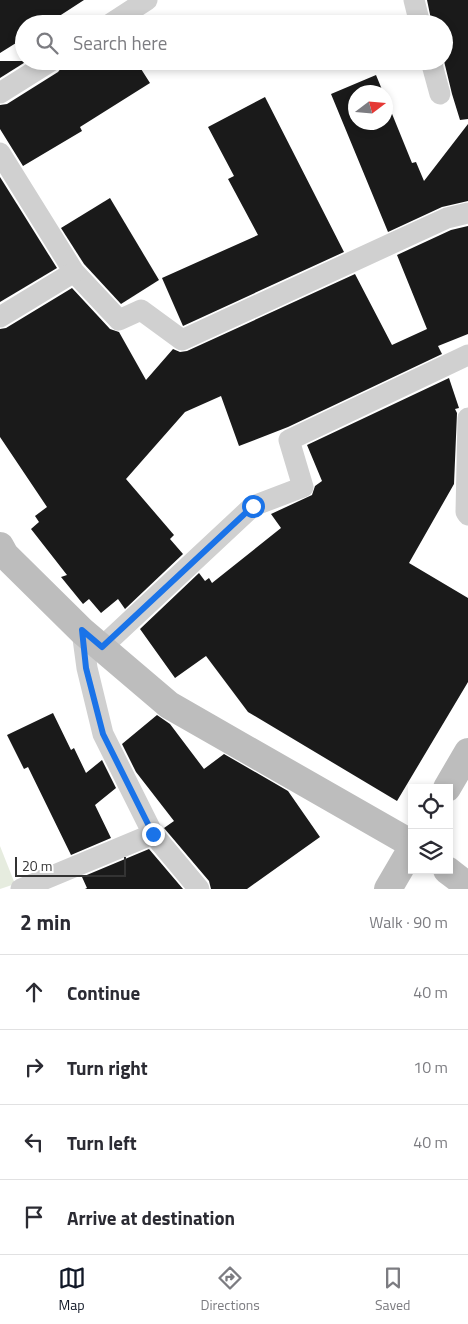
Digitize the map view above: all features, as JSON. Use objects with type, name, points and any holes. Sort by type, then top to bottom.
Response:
[{"type":"street","points":[[2,553],[92,639],[169,705],[408,842]]},
{"type":"street","points":[[449,784],[468,752]]},
{"type":"street","points":[[388,889],[408,855]]},
{"type":"street","points":[[452,874],[468,886]]},
{"type":"lane","points":[[124,15],[147,0]]},
{"type":"lane","points":[[414,0],[418,15]]},
{"type":"lane","points":[[0,93],[37,70]]},
{"type":"lane","points":[[433,70],[440,94]]},
{"type":"lane","points":[[0,153],[74,272],[119,320],[141,310],[182,340],[447,218],[468,213]]},
{"type":"lane","points":[[0,317],[74,272]]},
{"type":"lane","points":[[199,889],[153,834],[103,734],[86,668],[92,639],[253,506],[302,487],[289,440],[468,355]]},
{"type":"lane","points":[[468,418],[466,512],[468,515]]},
{"type":"lane","points":[[21,889],[153,834]]},
{"type":"shaded area","points":[[0,846],[15,884],[0,889]]},
{"type":"building","points":[[0,0],[84,0],[61,15],[15,15],[15,44],[0,53]]},
{"type":"building","points":[[427,0],[468,0],[468,119],[460,120],[446,70],[453,70],[453,15],[430,15]]},
{"type":"building","points":[[0,61],[15,61],[15,69],[0,78]]},
{"type":"building","points":[[60,70],[142,70],[150,83],[80,127],[82,131],[23,166],[0,129],[0,105],[7,104]]},
{"type":"building","points":[[376,75],[380,85],[352,85]]},
{"type":"building","points":[[348,87],[348,130],[393,130],[393,116],[412,163],[416,162],[424,181],[468,124],[468,201],[442,207],[388,232],[331,94]]},
{"type":"building","points":[[265,97],[344,252],[183,326],[162,278],[258,235],[228,179],[234,176],[208,127]]},
{"type":"building","points":[[0,177],[57,268],[0,302]]},
{"type":"building","points":[[110,198],[159,280],[121,304],[84,264],[61,228]]},
{"type":"building","points":[[468,226],[468,334],[438,346],[442,354],[288,427],[239,446],[221,396],[185,412],[126,479],[174,535],[170,539],[183,554],[125,609],[118,599],[101,613],[89,599],[83,604],[61,577],[67,575],[31,529],[39,522],[35,516],[47,507],[0,437],[0,329],[6,328],[72,288],[110,329],[119,332],[146,380],[173,349],[180,352],[187,351],[355,274],[392,345],[427,329],[397,255],[451,230]]},
{"type":"building","points":[[449,378],[459,408],[455,409],[457,413],[454,484],[409,563],[468,598],[468,682],[397,801],[248,712],[206,656],[175,678],[140,629],[199,573],[205,581],[209,578],[212,583],[281,528],[271,514],[312,495],[315,486],[322,481],[307,445]]},
{"type":"building","points":[[53,713],[71,750],[74,748],[86,773],[102,760],[116,788],[95,805],[111,838],[71,855],[28,767],[24,769],[7,735]]},
{"type":"building","points":[[157,715],[170,724],[204,769],[224,754],[288,791],[320,837],[247,889],[211,889],[209,881],[164,828],[174,821],[136,772],[122,744]]},
{"type":"building","points":[[149,849],[183,889],[85,889],[87,888],[82,877]]},
{"type":"route","points":[[153,834],[103,734],[86,668],[82,630],[102,647],[253,506]]}]
